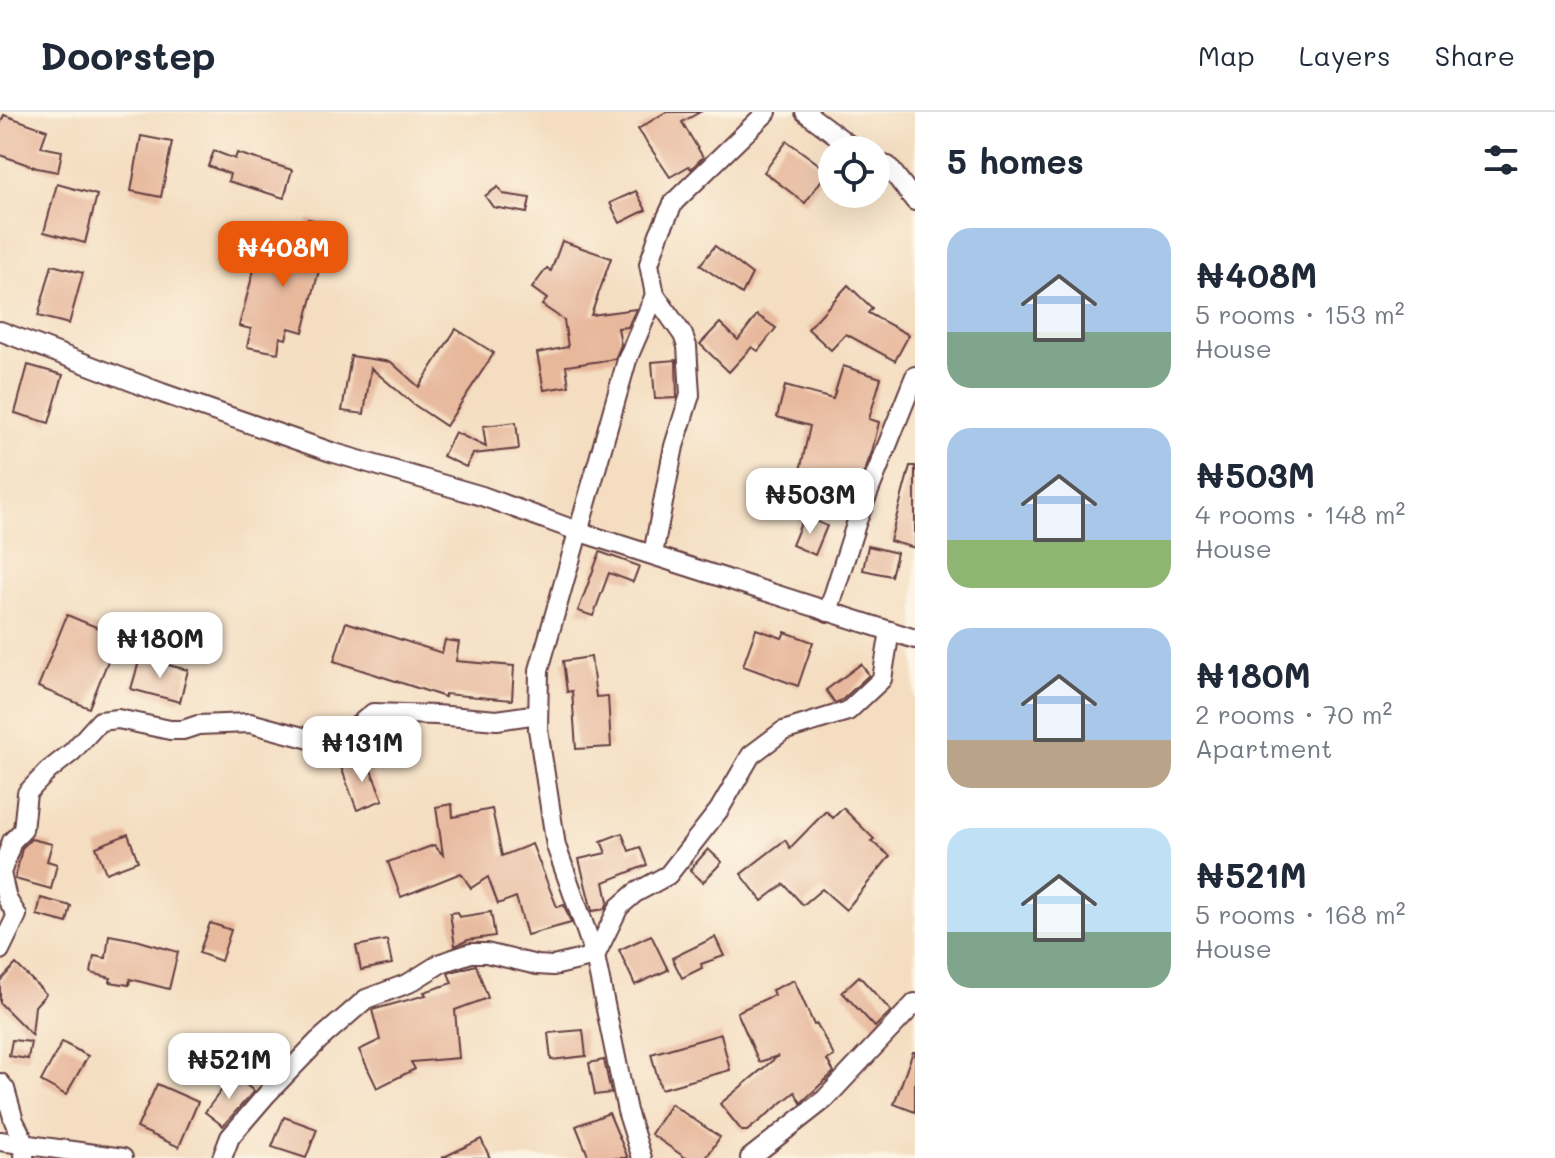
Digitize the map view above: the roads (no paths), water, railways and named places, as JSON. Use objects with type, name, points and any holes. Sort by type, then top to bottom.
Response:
[{"type":"street","points":[[653,554],[674,446],[690,395],[687,346],[683,335],[655,295],[649,264],[674,202],[767,112]]},
{"type":"street","points":[[805,112],[837,136]]},
{"type":"street","points":[[890,169],[915,201]]},
{"type":"street","points":[[642,1158],[627,1111],[595,956],[556,846],[538,714],[539,670],[627,360],[655,295]]},
{"type":"street","points":[[0,331],[162,393],[331,452],[482,496],[580,532],[915,639]]},
{"type":"street","points":[[828,612],[857,521],[915,376]]},
{"type":"street","points":[[595,956],[619,907],[635,893],[668,875],[719,810],[751,755],[783,731],[848,711],[882,679],[890,631]]},
{"type":"street","points":[[0,950],[17,915],[7,899],[1,873],[12,841],[23,830],[27,793],[72,752],[100,721],[118,719],[170,730],[198,725],[250,723],[310,739],[329,739],[346,735],[373,713],[497,720],[538,714]]},
{"type":"street","points":[[222,1158],[230,1137],[267,1094],[318,1041],[366,999],[409,983],[441,963],[471,953],[553,966],[595,956]]},
{"type":"street","points":[[750,1158],[825,1099],[915,1003]]},
{"type":"street","points":[[0,1083],[5,1089],[24,1150]]},
{"type":"street","points":[[0,1141],[24,1150],[123,1158]]}]
